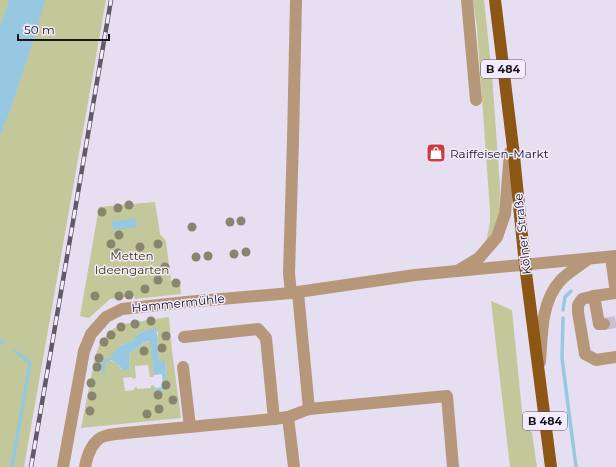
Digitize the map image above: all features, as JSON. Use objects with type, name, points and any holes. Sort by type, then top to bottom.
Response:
[{"type":"main road","name":"Kölner Straße","points":[[495,0],[512,139],[525,265],[551,467]]},
{"type":"street","points":[[296,0],[289,273],[295,293],[309,409]]},
{"type":"street","points":[[467,0],[476,100]]},
{"type":"street","points":[[457,271],[479,258],[497,237],[505,214],[512,139]]},
{"type":"street","points":[[613,256],[616,293],[582,299],[578,305],[578,312],[585,354],[596,360],[616,357]]},
{"type":"street","name":"Hammermühle","points":[[63,467],[84,351],[91,334],[106,317],[122,309],[295,293],[415,275],[613,256]]},
{"type":"street","points":[[539,378],[543,318],[551,293],[560,280],[588,259]]},
{"type":"street","points":[[594,296],[599,324],[604,324]]},
{"type":"street","points":[[184,337],[258,329],[266,338],[274,419]]},
{"type":"street","points":[[183,367],[190,427]]},
{"type":"street","points":[[85,467],[92,447],[99,438],[106,436],[274,419],[288,417],[309,409],[447,396],[453,467]]},
{"type":"street","points":[[288,417],[294,467]]},
{"type":"green space","points":[[0,0],[106,0],[24,467],[0,467]]},
{"type":"green space","points":[[473,0],[484,0],[492,75],[500,187],[499,221],[486,243],[490,222],[490,211],[477,28]]},
{"type":"green space","name":"Metten Ideengarten","points":[[155,202],[160,234],[166,241],[171,281],[180,281],[181,294],[135,299],[134,296],[110,299],[89,318],[80,316],[99,207]]},
{"type":"green space","points":[[491,301],[512,310],[523,421],[532,433],[537,467],[510,467]]},
{"type":"green space","points":[[169,317],[181,418],[81,428],[95,357],[100,343],[111,330],[123,324]],"holes":[[[151,329],[158,332],[157,341],[159,361],[165,361],[165,390],[156,391],[154,385],[151,386],[151,388],[137,389],[137,387],[134,388],[134,390],[125,391],[123,378],[136,378],[135,366],[148,365],[150,377],[153,377],[151,341],[144,343],[129,353],[130,369],[121,369],[116,363],[107,359],[110,358],[123,344],[127,344],[135,339],[135,336]]]},
{"type":"water","points":[[9,0],[45,0],[36,33],[10,111],[0,135],[0,27]]},
{"type":"water","points":[[136,219],[137,227],[113,230],[112,221]]},
{"type":"water","points":[[156,328],[159,361],[165,361],[166,378],[164,379],[165,390],[156,391],[155,388],[163,387],[162,374],[154,375],[150,341],[144,343],[129,353],[130,370],[123,370],[116,363],[111,360],[108,361],[107,359],[110,358],[121,346],[135,339],[135,336],[150,329]]},
{"type":"waterway","points":[[563,310],[565,297],[571,291]]},
{"type":"waterway","points":[[563,318],[562,358],[576,467]]},
{"type":"waterway","points":[[0,340],[3,343]]},
{"type":"waterway","points":[[12,467],[30,363],[15,351]]},
{"type":"waterway","points":[[103,373],[103,363],[108,360]]},
{"type":"tunnel","points":[[604,324],[616,322]]},
{"type":"railway","points":[[31,467],[111,0]]},
{"type":"place","name":"Raiffeisen-Markt","points":[[436,153]]}]
